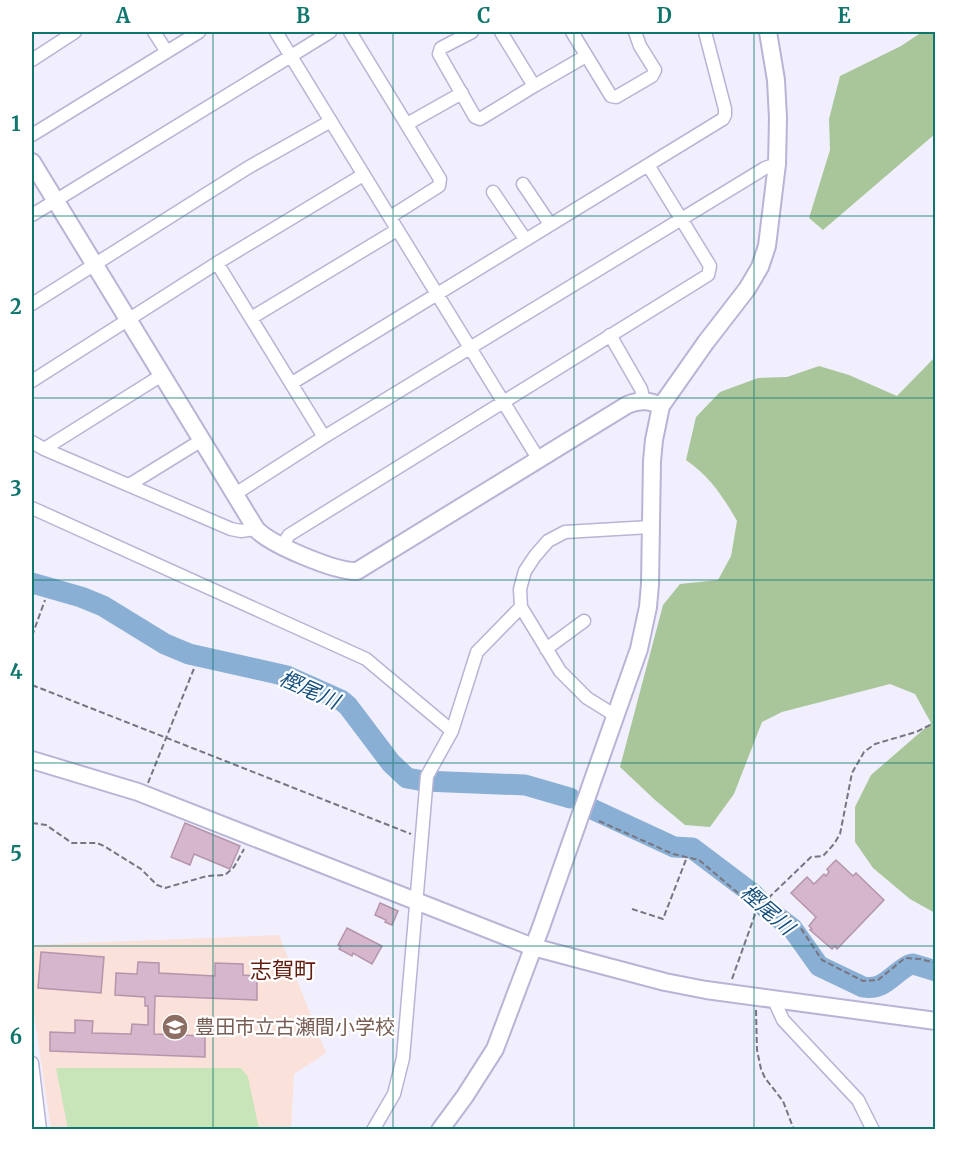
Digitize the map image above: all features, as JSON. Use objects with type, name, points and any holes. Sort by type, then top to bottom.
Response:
[{"type":"street","points":[[32,60],[75,32]]},
{"type":"street","points":[[154,32],[167,52]]},
{"type":"street","points":[[32,135],[199,32]]},
{"type":"street","points":[[276,32],[539,460]]},
{"type":"street","points":[[32,215],[330,32]]},
{"type":"street","points":[[350,32],[440,179],[439,186],[390,217]]},
{"type":"street","points":[[472,32],[441,48],[439,54],[475,117],[480,119],[586,56]]},
{"type":"street","points":[[501,32],[534,86]]},
{"type":"street","points":[[572,32],[611,96],[616,98],[652,76],[656,70],[640,46],[635,32]]},
{"type":"street","points":[[292,383],[723,119],[726,115],[705,32]]},
{"type":"street","points":[[440,1130],[465,1096],[495,1048],[639,649],[648,607],[652,549],[650,527],[654,440],[661,406],[706,342],[747,290],[760,267],[770,233],[777,164],[776,80],[768,32]]},
{"type":"street","points":[[407,124],[462,93]]},
{"type":"street","points":[[32,304],[249,167],[331,121]]},
{"type":"street","points":[[32,162],[256,529],[266,538],[282,546],[334,567],[357,571],[627,405],[651,401],[661,406]]},
{"type":"street","points":[[235,494],[324,437],[681,219],[765,168],[777,164]]},
{"type":"street","points":[[282,546],[289,535],[708,275],[710,266],[648,165]]},
{"type":"street","points":[[32,381],[217,263],[363,175]]},
{"type":"street","points":[[523,184],[550,224]]},
{"type":"street","points":[[493,192],[525,239]]},
{"type":"street","points":[[251,318],[397,230]]},
{"type":"street","points":[[217,263],[324,437]]},
{"type":"street","points":[[610,335],[641,390],[644,401]]},
{"type":"street","points":[[44,449],[162,375]]},
{"type":"street","points":[[129,485],[202,440]]},
{"type":"street","points":[[32,442],[231,529],[241,531],[256,529]]},
{"type":"street","points":[[32,508],[366,659],[452,731]]},
{"type":"street","points":[[616,716],[587,698],[560,671],[521,607],[520,589],[525,572],[535,556],[548,541],[565,532],[650,527]]},
{"type":"street","points":[[373,1130],[390,1103],[401,1068],[418,901],[427,782],[452,731],[477,652],[521,607]]},
{"type":"street","points":[[546,649],[584,621]]},
{"type":"street","points":[[32,760],[144,794],[533,947],[665,982],[774,1000],[936,1021]]},
{"type":"street","points":[[774,1000],[783,1020],[858,1100],[873,1130]]},
{"type":"street","points":[[32,1063],[40,1130]]},
{"type":"path","points":[[32,636],[45,600]]},
{"type":"path","points":[[144,794],[195,666]]},
{"type":"path","points":[[32,685],[423,839]]},
{"type":"path","points":[[729,993],[739,956],[757,909],[812,857],[823,856],[838,839],[852,773],[864,752],[875,744],[916,732],[936,722]]},
{"type":"path","points":[[599,821],[673,854],[699,860],[757,909]]},
{"type":"path","points":[[32,823],[46,825],[72,843],[97,843],[104,846],[141,870],[157,885],[165,888],[207,876],[229,873],[250,835]]},
{"type":"path","points":[[632,909],[663,919],[687,857]]},
{"type":"path","points":[[768,898],[798,924],[822,960],[863,981],[878,980],[905,958],[936,963]]},
{"type":"path","points":[[755,997],[757,1050],[761,1069],[765,1078],[783,1101],[794,1130]]},
{"type":"shaded area","name":"豊田市立古瀬間小学校","points":[[279,935],[326,1053],[294,1074],[291,1129],[51,1129],[32,1001],[32,945]]},
{"type":"green space","points":[[922,32],[935,32],[935,134],[823,230],[809,218],[830,150],[829,119],[840,76],[901,46]]},
{"type":"green space","points":[[935,357],[935,913],[910,899],[873,868],[855,842],[855,807],[871,775],[931,723],[915,694],[890,684],[782,712],[762,722],[734,794],[710,827],[685,825],[620,767],[663,605],[680,584],[718,580],[731,556],[737,521],[715,487],[686,460],[696,417],[720,392],[758,378],[787,377],[819,366],[849,375],[897,396]]},
{"type":"green space","points":[[56,1068],[241,1068],[248,1077],[259,1129],[68,1129]]},
{"type":"building","points":[[185,823],[240,846],[230,869],[194,854],[190,865],[171,857]]},
{"type":"building","points":[[836,860],[853,876],[856,873],[884,900],[837,949],[835,946],[832,949],[810,930],[812,929],[809,926],[816,917],[791,893],[807,877],[814,884],[824,874],[826,876],[829,872],[827,869]]},
{"type":"building","points":[[380,903],[398,911],[392,925],[375,915]]},
{"type":"building","points":[[347,928],[382,946],[372,964],[353,953],[352,956],[339,949],[341,946],[338,945]]},
{"type":"building","points":[[41,952],[104,957],[101,993],[38,988]]},
{"type":"building","points":[[138,962],[159,963],[159,973],[215,976],[215,963],[243,964],[243,975],[257,976],[257,1000],[155,996],[154,1034],[205,1036],[205,1057],[50,1051],[50,1032],[75,1033],[75,1020],[93,1021],[92,1033],[131,1034],[132,1024],[148,1025],[148,1006],[145,1006],[145,997],[115,995],[116,973],[137,974]]},
{"type":"waterway","name":"樫尾川","points":[[32,583],[103,606],[165,644],[189,654],[287,676],[341,700],[391,763],[407,778],[424,781],[525,785],[570,798]]},
{"type":"waterway","name":"樫尾川","points":[[592,809],[674,847],[692,848],[753,894],[767,909],[792,928],[819,966],[863,987],[877,987],[913,964],[936,971]]},
{"type":"place","name":"豊田市立古瀬間小学校","points":[[175,1027]]},
{"type":"district","name":"志賀町","points":[[283,970]]}]
